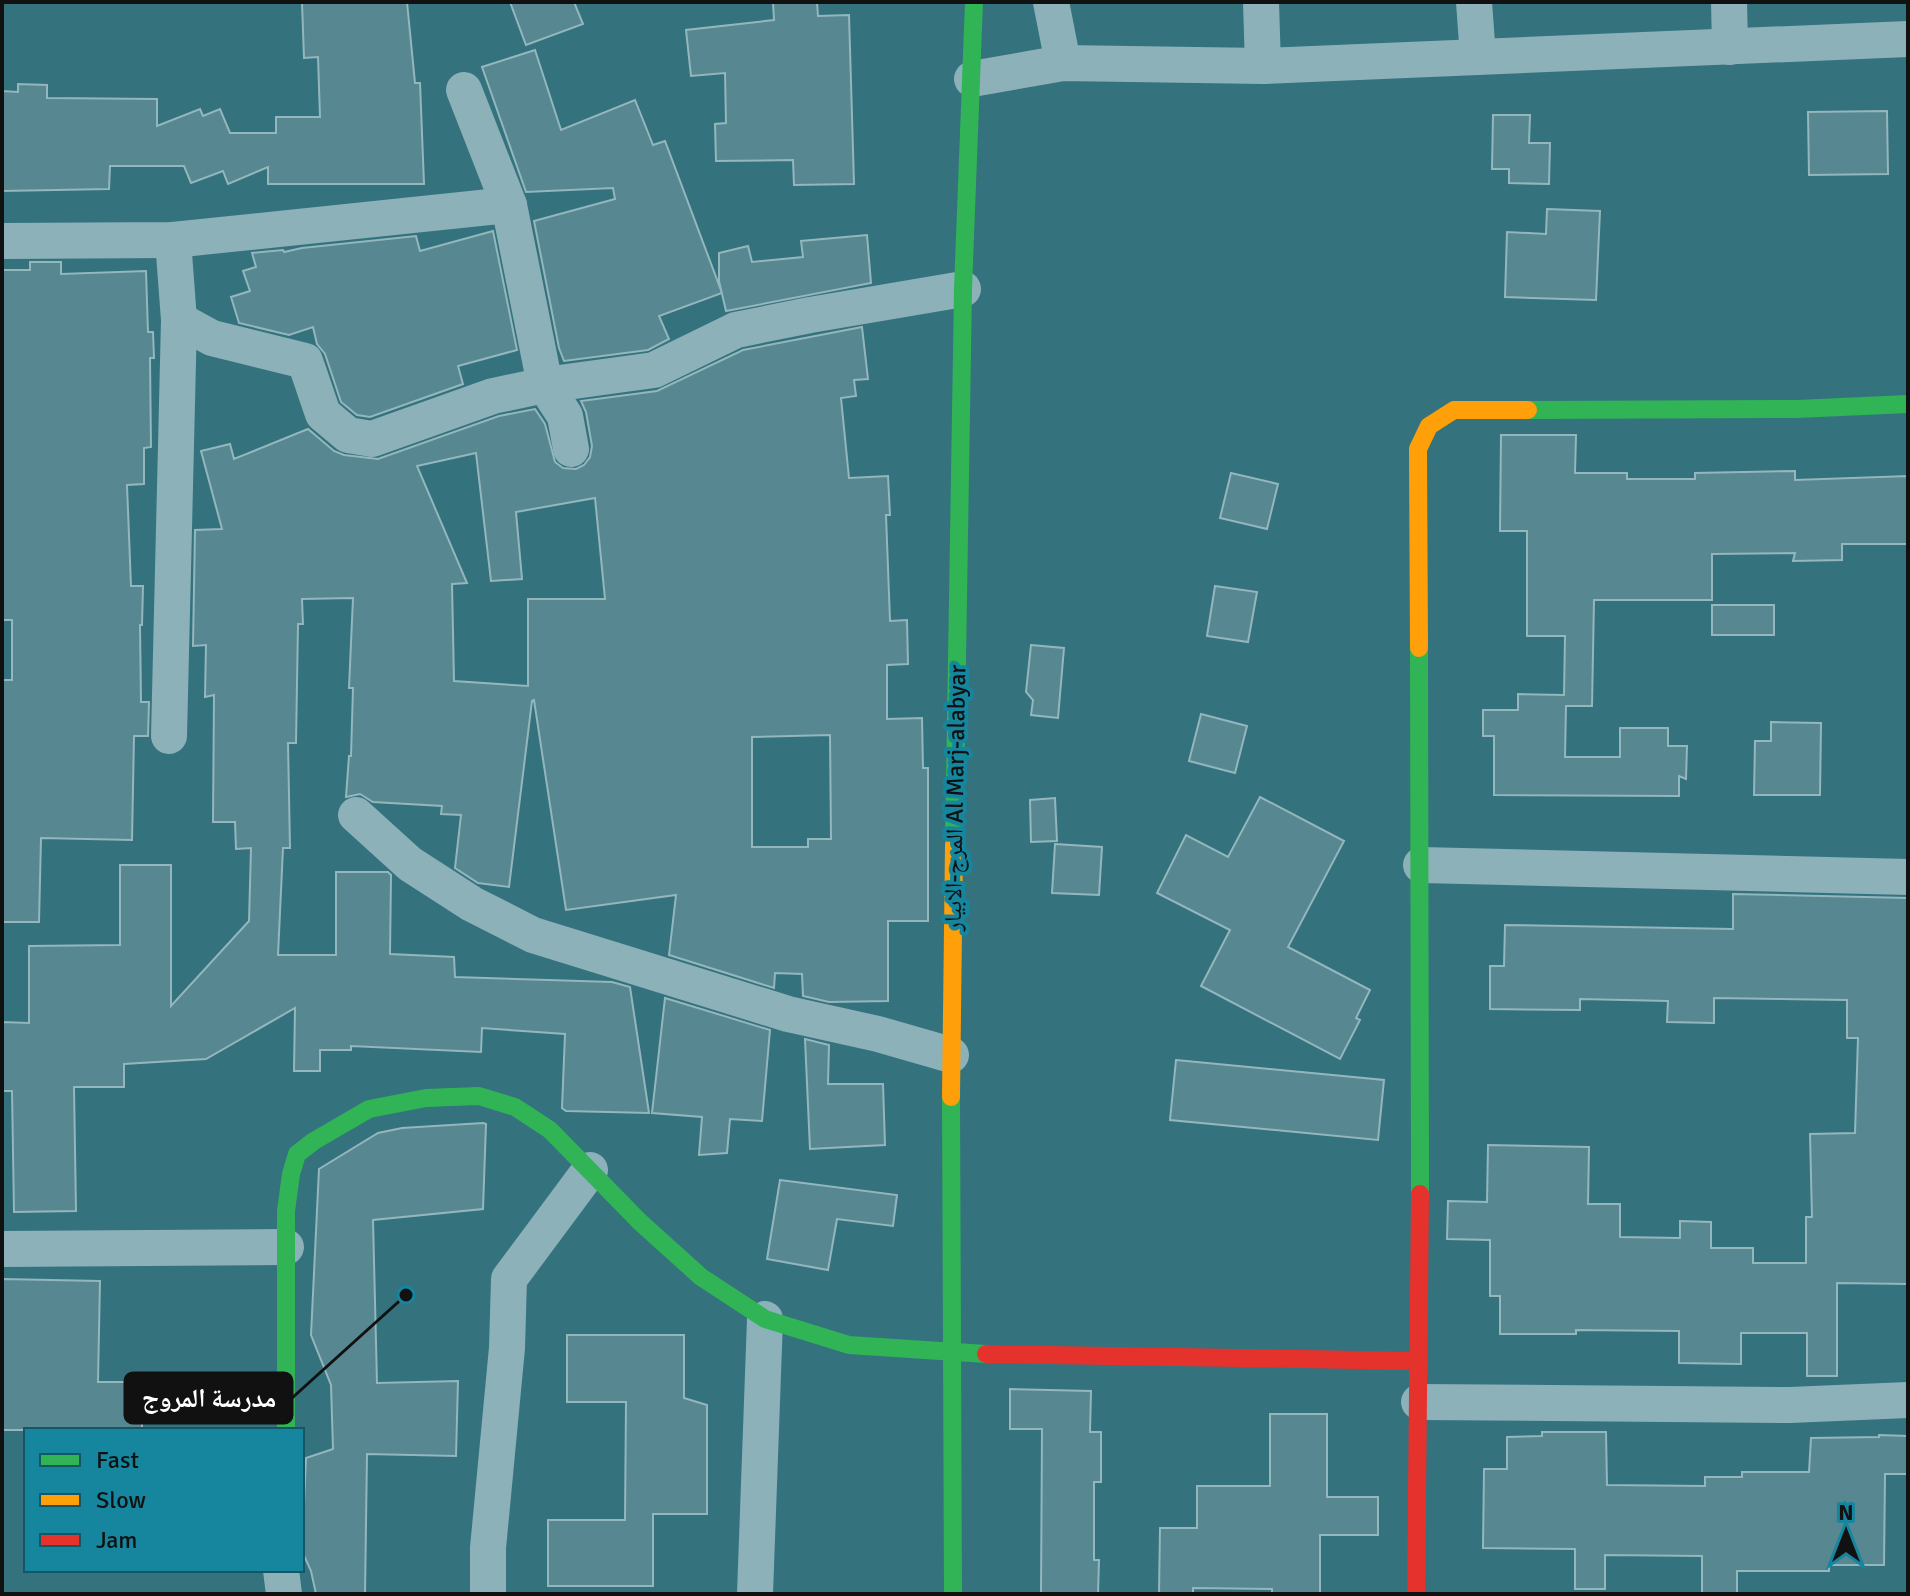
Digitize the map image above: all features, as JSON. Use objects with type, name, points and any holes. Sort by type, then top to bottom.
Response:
[{"type":"street","name":"المرج-الابيار Al Marj-alabyar","points":[[953,1594],[951,1055],[963,289],[974,2]]},
{"type":"street","points":[[1051,2],[1063,63]]},
{"type":"street","points":[[1261,2],[1263,66]]},
{"type":"street","points":[[1474,2],[1478,57]]},
{"type":"street","points":[[1729,2],[1730,47]]},
{"type":"street","points":[[972,79],[1063,63],[1263,66],[1908,39]]},
{"type":"street","points":[[464,90],[509,205],[545,385],[565,416],[571,449]]},
{"type":"street","points":[[2,241],[173,240],[509,205]]},
{"type":"street","points":[[169,736],[179,320],[173,240]]},
{"type":"street","points":[[179,320],[212,338],[305,361],[323,414],[348,435],[372,439],[493,396],[545,385],[654,370],[736,330],[963,289]]},
{"type":"street","points":[[1416,1594],[1421,865],[1418,449],[1429,426],[1454,410],[1797,409],[1908,404]]},
{"type":"street","points":[[356,815],[410,864],[472,904],[533,935],[788,1014],[878,1034],[951,1055]]},
{"type":"street","points":[[1421,865],[1908,877]]},
{"type":"street","points":[[286,1428],[286,1247],[288,1198],[297,1154],[369,1109],[426,1098],[479,1096],[515,1107],[550,1130],[640,1222],[701,1277],[765,1319],[849,1345],[953,1354],[1419,1361]]},
{"type":"street","points":[[488,1594],[488,1548],[507,1348],[509,1279],[590,1170]]},
{"type":"street","points":[[2,1249],[286,1247]]},
{"type":"street","points":[[755,1594],[765,1319]]},
{"type":"street","points":[[1419,1402],[1790,1405],[1908,1400]]},
{"type":"street","points":[[281,1572],[284,1594]]},
{"type":"building","points":[[407,2],[415,83],[420,83],[424,184],[268,184],[268,167],[228,184],[223,171],[191,183],[184,166],[110,166],[109,189],[2,191],[2,91],[18,92],[18,84],[47,85],[47,98],[157,99],[157,126],[200,109],[203,116],[220,109],[230,133],[276,133],[276,117],[320,117],[318,57],[304,58],[302,3]]},
{"type":"building","points":[[510,2],[574,2],[583,24],[526,45]]},
{"type":"building","points":[[773,2],[817,2],[818,16],[849,15],[854,184],[794,185],[793,160],[716,161],[715,124],[726,123],[725,73],[691,76],[686,30],[774,20]]},
{"type":"building","points":[[535,50],[561,130],[635,100],[653,145],[665,141],[722,293],[659,316],[669,339],[648,350],[564,361],[559,348],[534,221],[615,199],[613,188],[526,192],[482,67]]},
{"type":"building","points":[[1887,111],[1888,174],[1809,175],[1808,112]]},
{"type":"building","points":[[1493,115],[1530,115],[1529,143],[1550,143],[1549,184],[1509,183],[1509,169],[1492,169]]},
{"type":"building","points":[[1547,209],[1600,211],[1596,300],[1505,297],[1507,232],[1546,234]]},
{"type":"building","points":[[493,231],[517,350],[458,366],[463,384],[370,417],[357,415],[341,402],[313,327],[289,335],[239,323],[231,297],[250,291],[243,271],[256,267],[252,253],[416,236],[420,251]]},
{"type":"building","points":[[867,235],[871,283],[726,311],[719,281],[719,253],[748,246],[752,262],[803,257],[801,241]]},
{"type":"building","points":[[30,262],[61,262],[61,274],[146,271],[148,332],[153,332],[154,358],[150,358],[151,447],[144,448],[144,484],[127,485],[131,586],[143,586],[141,702],[149,702],[148,736],[134,736],[132,840],[41,838],[39,922],[2,922],[2,680],[12,680],[12,620],[2,620],[2,270],[30,270]]},
{"type":"building","points":[[862,327],[868,379],[854,380],[856,396],[841,398],[849,478],[888,476],[890,515],[886,515],[890,621],[907,620],[908,664],[887,665],[887,719],[922,718],[923,768],[928,768],[928,921],[888,921],[888,1001],[829,1002],[803,996],[802,974],[775,973],[774,988],[669,955],[676,895],[566,910],[534,700],[509,887],[478,883],[455,868],[461,815],[441,814],[442,806],[373,802],[360,794],[346,797],[351,756],[353,688],[349,688],[353,598],[302,599],[303,624],[298,624],[296,743],[288,743],[290,848],[283,848],[278,955],[336,955],[336,872],[388,872],[391,875],[390,954],[454,957],[455,977],[612,982],[630,987],[649,1113],[566,1111],[562,1108],[565,1034],[482,1028],[481,1052],[351,1046],[351,1050],[320,1050],[320,1071],[294,1071],[295,1008],[206,1059],[124,1064],[124,1087],[74,1087],[76,1211],[14,1212],[12,1091],[2,1091],[2,1022],[29,1023],[29,946],[120,945],[120,865],[171,865],[171,1006],[249,921],[251,848],[236,849],[235,822],[213,822],[214,695],[205,697],[206,645],[193,646],[195,530],[222,529],[201,451],[230,444],[234,459],[308,429],[334,451],[378,459],[499,416],[535,409],[545,424],[555,462],[563,468],[576,469],[590,457],[592,446],[581,401],[657,391],[743,350]],"holes":[[[476,453],[491,581],[522,579],[516,512],[595,498],[605,599],[528,599],[528,686],[454,681],[452,584],[467,583],[417,466]],[[830,735],[831,839],[808,839],[808,847],[752,847],[752,737]]]},
{"type":"building","points":[[1501,435],[1576,435],[1575,473],[1627,473],[1627,479],[1695,479],[1695,473],[1795,471],[1795,480],[1908,476],[1908,544],[1842,544],[1842,560],[1793,561],[1795,553],[1712,554],[1712,600],[1594,600],[1592,706],[1566,706],[1565,757],[1620,757],[1620,728],[1668,728],[1668,746],[1687,746],[1686,779],[1679,776],[1679,796],[1494,795],[1494,736],[1483,736],[1483,710],[1518,710],[1518,694],[1564,695],[1565,636],[1527,636],[1527,531],[1500,531]]},
{"type":"building","points":[[1231,473],[1278,484],[1267,529],[1220,518]]},
{"type":"building","points":[[1215,586],[1257,592],[1248,642],[1207,636]]},
{"type":"building","points":[[1712,605],[1774,605],[1774,635],[1712,635]]},
{"type":"building","points":[[1031,645],[1064,648],[1058,718],[1031,715],[1033,700],[1026,692]]},
{"type":"building","points":[[1201,714],[1247,726],[1235,773],[1189,761]]},
{"type":"building","points":[[1771,722],[1821,723],[1820,795],[1754,795],[1755,741],[1771,741]]},
{"type":"building","points":[[1260,797],[1344,841],[1288,947],[1370,990],[1356,1018],[1360,1020],[1340,1059],[1201,986],[1230,930],[1157,893],[1186,835],[1228,857]]},
{"type":"building","points":[[1055,798],[1057,841],[1031,842],[1030,800]]},
{"type":"building","points":[[1055,844],[1102,847],[1099,895],[1052,893]]},
{"type":"building","points":[[1733,894],[1908,898],[1908,1284],[1837,1283],[1837,1376],[1807,1376],[1807,1333],[1741,1333],[1741,1364],[1679,1363],[1679,1331],[1576,1330],[1576,1334],[1500,1334],[1500,1296],[1490,1296],[1490,1240],[1447,1239],[1448,1201],[1487,1202],[1488,1145],[1589,1147],[1588,1204],[1620,1204],[1620,1237],[1680,1238],[1680,1221],[1711,1222],[1711,1248],[1753,1248],[1753,1263],[1806,1263],[1806,1217],[1812,1217],[1810,1134],[1855,1133],[1858,1038],[1847,1038],[1847,1000],[1714,998],[1714,1023],[1667,1022],[1668,1001],[1580,999],[1580,1010],[1490,1009],[1490,966],[1504,966],[1505,925],[1733,929]]},
{"type":"building","points":[[665,998],[770,1030],[762,1121],[730,1119],[727,1153],[699,1155],[702,1117],[652,1113]]},
{"type":"building","points":[[805,1039],[829,1045],[828,1084],[883,1084],[885,1145],[810,1149]]},
{"type":"building","points":[[1176,1060],[1384,1080],[1378,1140],[1170,1120]]},
{"type":"building","points":[[486,1124],[483,1209],[373,1220],[377,1383],[458,1381],[456,1456],[367,1454],[365,1594],[316,1594],[304,1555],[306,1458],[333,1449],[331,1385],[311,1335],[319,1169],[378,1133],[402,1128]]},
{"type":"building","points":[[780,1180],[897,1195],[893,1226],[837,1219],[828,1270],[767,1259]]},
{"type":"building","points":[[2,1279],[100,1281],[98,1382],[142,1382],[142,1428],[2,1430]]},
{"type":"building","points":[[567,1335],[684,1335],[684,1398],[707,1405],[707,1514],[653,1514],[653,1586],[548,1586],[548,1520],[625,1520],[626,1402],[567,1402]]},
{"type":"building","points":[[1010,1389],[1091,1391],[1090,1432],[1101,1432],[1101,1482],[1094,1482],[1094,1560],[1099,1560],[1098,1594],[1041,1594],[1042,1429],[1010,1429]]},
{"type":"building","points":[[1270,1414],[1327,1414],[1327,1497],[1378,1497],[1378,1535],[1320,1535],[1320,1594],[1272,1594],[1272,1589],[1193,1588],[1193,1594],[1159,1594],[1160,1528],[1197,1528],[1197,1486],[1270,1486]]},
{"type":"building","points":[[1542,1432],[1606,1432],[1607,1485],[1705,1486],[1705,1477],[1742,1477],[1742,1472],[1809,1472],[1811,1438],[1879,1435],[1908,1436],[1908,1474],[1885,1474],[1884,1565],[1829,1565],[1829,1571],[1737,1571],[1737,1593],[1702,1593],[1702,1556],[1605,1555],[1605,1589],[1575,1589],[1575,1549],[1483,1548],[1484,1469],[1507,1469],[1507,1437],[1542,1436]]},
{"type":"traffic: fast","points":[[954,845],[963,289],[974,2]]},
{"type":"traffic: fast","points":[[1528,410],[1797,409],[1908,404]]},
{"type":"traffic: fast","points":[[1419,648],[1420,1194]]},
{"type":"traffic: fast","points":[[286,1428],[286,1211],[297,1154],[369,1109],[426,1098],[479,1096],[515,1107],[550,1130],[640,1222],[701,1277],[765,1319],[849,1345],[986,1354]]},
{"type":"traffic: fast","points":[[951,1097],[953,1594]]},
{"type":"traffic: slow","points":[[1419,648],[1418,449],[1429,426],[1454,410],[1528,410]]},
{"type":"traffic: slow","points":[[951,1097],[954,845]]},
{"type":"traffic: jam","points":[[1416,1594],[1420,1194]]},
{"type":"traffic: jam","points":[[986,1354],[1419,1361]]},
{"type":"place","name":"مدرسة المروج","points":[[406,1295]]}]
